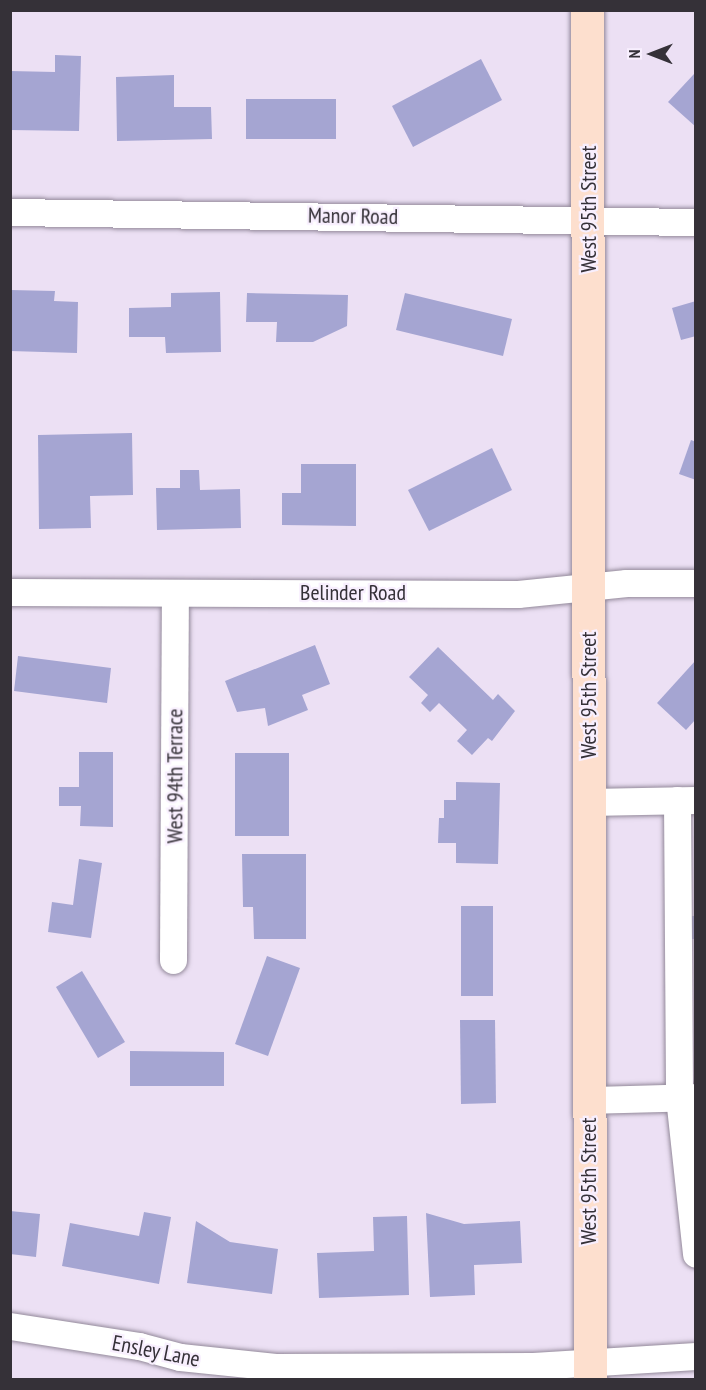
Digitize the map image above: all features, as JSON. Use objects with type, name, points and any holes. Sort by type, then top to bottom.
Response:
[{"type":"main road","name":"West 95th Street","points":[[587,10],[589,1371]]},
{"type":"street","name":"Manor Road","points":[[10,212],[696,222]]},
{"type":"street","name":"Belinder Road","points":[[10,592],[518,594],[589,586],[696,583]]},
{"type":"street","name":"West 94th Terrace","points":[[173,960],[175,592]]},
{"type":"street","points":[[589,802],[686,800],[687,1097],[696,1254]]},
{"type":"street","points":[[589,1100],[687,1097]]},
{"type":"street","name":"Ensley Lane","points":[[10,1326],[223,1371],[277,1367],[589,1371],[696,1356]]},
{"type":"building","points":[[55,55],[81,56],[79,131],[10,130],[10,71],[55,72]]},
{"type":"building","points":[[481,59],[502,100],[413,147],[392,106]]},
{"type":"building","points":[[694,74],[696,76],[696,127],[668,102]]},
{"type":"building","points":[[174,75],[174,107],[211,107],[212,139],[117,141],[116,77]]},
{"type":"building","points":[[246,99],[336,99],[336,139],[246,139]]},
{"type":"building","points":[[10,290],[55,291],[54,301],[78,302],[77,353],[10,351]]},
{"type":"building","points":[[220,292],[221,352],[166,353],[165,337],[129,337],[129,308],[171,307],[171,293]]},
{"type":"building","points":[[247,293],[348,295],[347,326],[313,342],[276,342],[277,322],[246,322]]},
{"type":"building","points":[[405,293],[512,319],[503,356],[396,330]]},
{"type":"building","points":[[696,301],[696,336],[681,340],[672,308]]},
{"type":"building","points":[[132,433],[133,495],[90,496],[91,528],[39,529],[38,435]]},
{"type":"building","points":[[691,440],[696,442],[696,480],[679,474]]},
{"type":"building","points":[[492,448],[512,490],[429,531],[408,490]]},
{"type":"building","points":[[301,464],[356,464],[356,526],[282,525],[282,493],[301,493]]},
{"type":"building","points":[[180,470],[199,470],[200,490],[240,489],[241,528],[157,530],[156,488],[180,488]]},
{"type":"building","points":[[315,645],[330,684],[302,695],[308,710],[268,726],[265,708],[237,712],[225,681]]},
{"type":"building","points":[[438,647],[493,700],[498,694],[515,711],[492,741],[488,738],[472,755],[457,741],[467,730],[439,703],[430,712],[421,703],[428,695],[409,677]]},
{"type":"building","points":[[18,656],[111,668],[107,703],[14,691]]},
{"type":"building","points":[[696,660],[696,719],[686,730],[657,703]]},
{"type":"building","points":[[79,752],[113,752],[113,827],[80,826],[81,806],[59,806],[59,787],[79,787]]},
{"type":"building","points":[[235,753],[289,753],[289,836],[235,836]]},
{"type":"building","points":[[456,782],[500,783],[498,864],[456,863],[456,843],[438,843],[439,818],[444,818],[444,800],[456,800]]},
{"type":"building","points":[[242,854],[306,854],[306,939],[254,939],[253,907],[243,907]]},
{"type":"building","points":[[79,859],[102,863],[91,938],[48,932],[52,902],[73,905]]},
{"type":"building","points":[[461,906],[493,906],[493,996],[461,996]]},
{"type":"building","points":[[690,916],[696,916],[696,939],[690,939]]},
{"type":"building","points":[[267,956],[300,968],[268,1056],[235,1044]]},
{"type":"building","points":[[82,971],[125,1042],[98,1058],[56,987]]},
{"type":"building","points":[[460,1020],[495,1020],[496,1103],[461,1104]]},
{"type":"building","points":[[130,1051],[224,1052],[224,1086],[130,1086]]},
{"type":"building","points":[[10,1211],[40,1214],[36,1257],[10,1254]]},
{"type":"building","points":[[144,1212],[171,1217],[159,1284],[62,1266],[70,1223],[139,1236]]},
{"type":"building","points":[[426,1213],[464,1224],[520,1221],[522,1263],[474,1265],[475,1295],[430,1297]]},
{"type":"building","points":[[407,1216],[409,1295],[319,1298],[317,1253],[374,1251],[373,1217]]},
{"type":"building","points":[[196,1221],[230,1242],[278,1249],[272,1294],[187,1283]]}]
